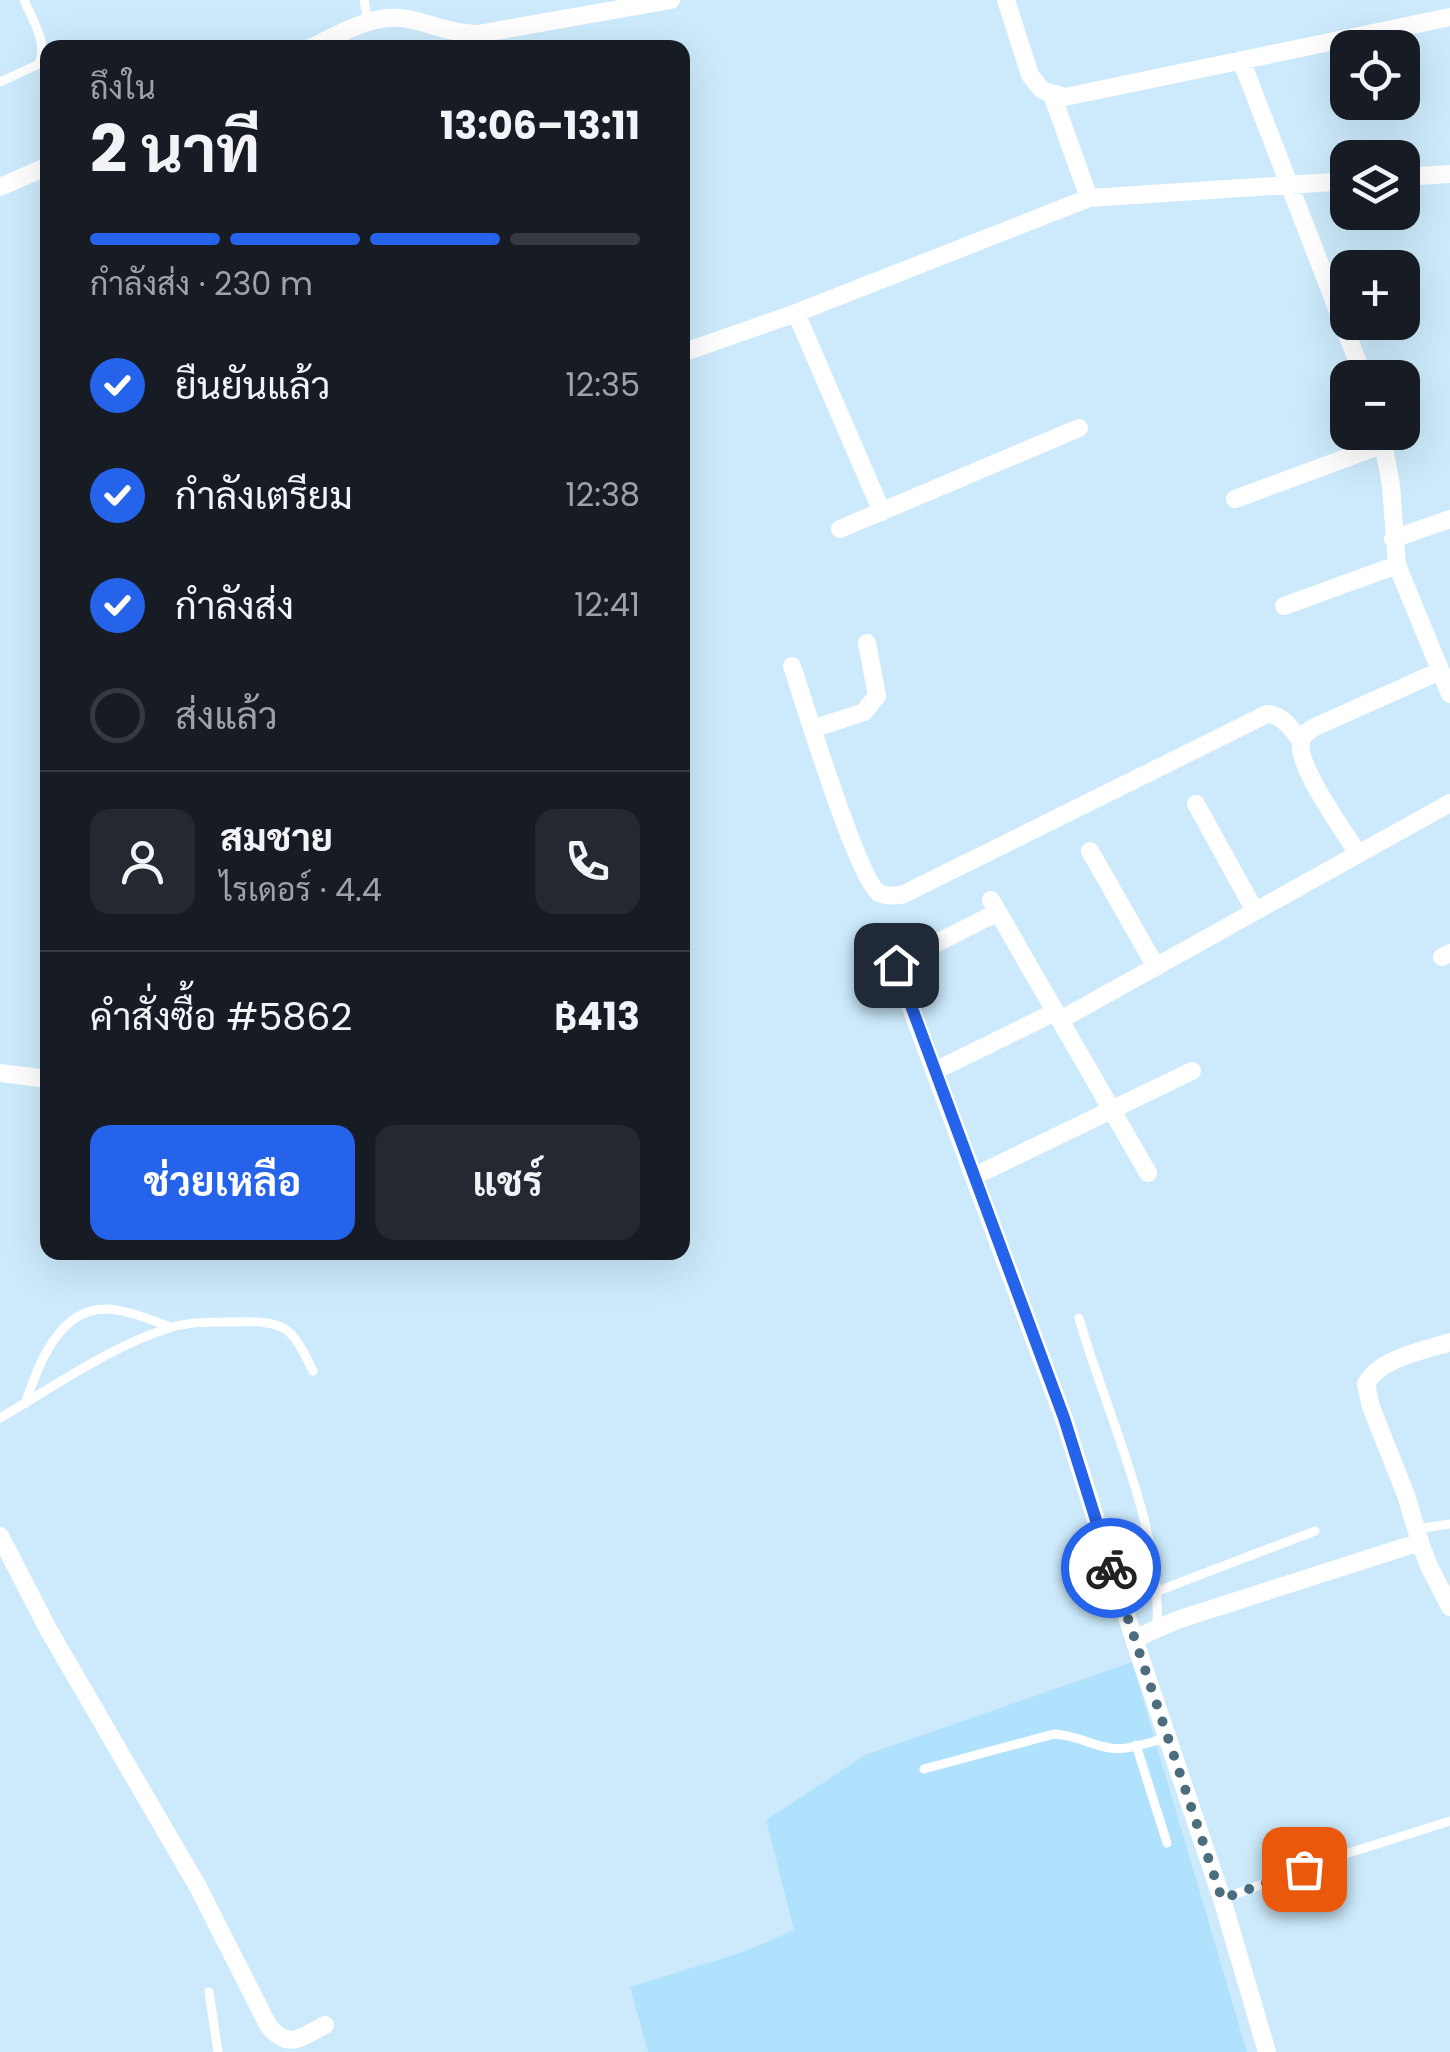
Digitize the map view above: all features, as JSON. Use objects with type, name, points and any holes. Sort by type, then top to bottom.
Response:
[{"type":"street","points":[[328,40],[368,22],[404,18],[478,34],[569,9],[670,0]]},
{"type":"street","points":[[1006,0],[1030,75],[1042,90],[1052,95],[1083,95],[1450,17]]},
{"type":"street","points":[[1242,60],[1357,360]]},
{"type":"street","points":[[1052,95],[1089,198]]},
{"type":"street","points":[[0,187],[40,170]]},
{"type":"street","points":[[1420,176],[1450,174]]},
{"type":"street","points":[[690,351],[1089,198],[1330,183]]},
{"type":"street","points":[[796,313],[882,512]]},
{"type":"street","points":[[840,529],[1078,428]]},
{"type":"street","points":[[1235,499],[1354,450]]},
{"type":"street","points":[[1385,450],[1398,565],[1441,660],[1450,694]]},
{"type":"street","points":[[1393,540],[1450,519]]},
{"type":"street","points":[[1284,606],[1398,565]]},
{"type":"street","points":[[812,729],[864,712],[877,696],[867,644]]},
{"type":"street","points":[[1301,741],[1306,732],[1441,660]]},
{"type":"street","points":[[792,666],[837,804],[874,888],[888,896],[902,894],[1267,714],[1287,722],[1301,741],[1304,763],[1358,854]]},
{"type":"street","points":[[946,1066],[1156,966],[1450,803]]},
{"type":"street","points":[[1196,804],[1255,911]]},
{"type":"street","points":[[1090,851],[1156,966]]},
{"type":"street","points":[[1148,1173],[994,906],[901,962],[1064,1418],[1222,1899],[1267,2052]]},
{"type":"street","points":[[985,1170],[1192,1071]]},
{"type":"street","points":[[0,1073],[40,1078]]},
{"type":"street","points":[[1447,1595],[1418,1536],[1371,1408],[1366,1384],[1370,1376],[1400,1358],[1450,1342]]},
{"type":"street","points":[[0,1536],[48,1629],[198,1888],[268,2025],[284,2040],[293,2040],[325,2025]]},
{"type":"street","points":[[1134,1639],[1418,1536]]},
{"type":"lane","points":[[24,0],[42,40]]},
{"type":"lane","points":[[364,0],[368,22]]},
{"type":"lane","points":[[0,82],[40,62]]},
{"type":"lane","points":[[25,1404],[48,1348],[69,1323],[86,1312],[107,1309],[171,1327]]},
{"type":"lane","points":[[1080,1318],[1149,1539],[1158,1591],[1157,1628]]},
{"type":"lane","points":[[0,1418],[71,1375],[171,1327],[204,1322],[280,1326],[291,1334],[313,1371]]},
{"type":"lane","points":[[1418,1536],[1450,1524]]},
{"type":"lane","points":[[1158,1591],[1316,1531]]},
{"type":"lane","points":[[924,1769],[1054,1734],[1074,1735],[1104,1748],[1120,1750],[1168,1738]]},
{"type":"lane","points":[[1136,1745],[1167,1843]]},
{"type":"lane","points":[[1222,1899],[1450,1821]]},
{"type":"lane","points":[[209,1992],[218,2052]]},
{"type":"shaded area","points":[[1132,1662],[1247,2052],[648,2052],[630,1987],[743,1952],[794,1930],[766,1820],[865,1755]]},
{"type":"way so far","points":[[1111,1568],[1222,1899],[1304,1869]]},
{"type":"route","points":[[896,965],[1064,1418],[1111,1568]]}]
